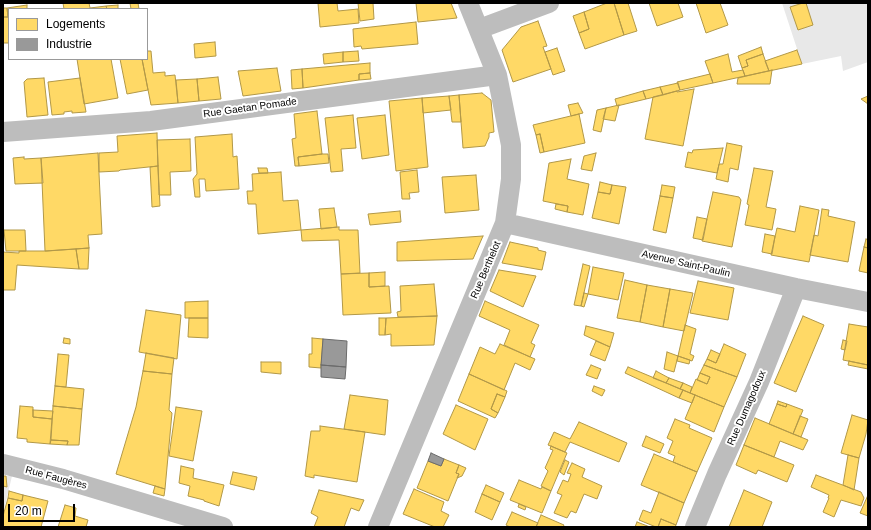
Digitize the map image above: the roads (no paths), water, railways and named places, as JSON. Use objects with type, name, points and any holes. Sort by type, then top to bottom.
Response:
[{"type":"street","name":"Rue Berthelot","points":[[378,527],[505,223],[511,179],[511,145],[497,75],[468,3]]},
{"type":"street","points":[[479,29],[549,3]]},
{"type":"street","name":"Rue Gaetan Pomade","points":[[3,132],[151,121],[497,75]]},
{"type":"street","name":"Avenue Saint-Paulin","points":[[505,223],[796,288],[868,302]]},
{"type":"street","name":"Rue Dumagodoux","points":[[695,527],[717,474],[759,382],[796,288]]},
{"type":"street","name":"Rue Faugères","points":[[3,464],[69,481],[223,527]]}]
